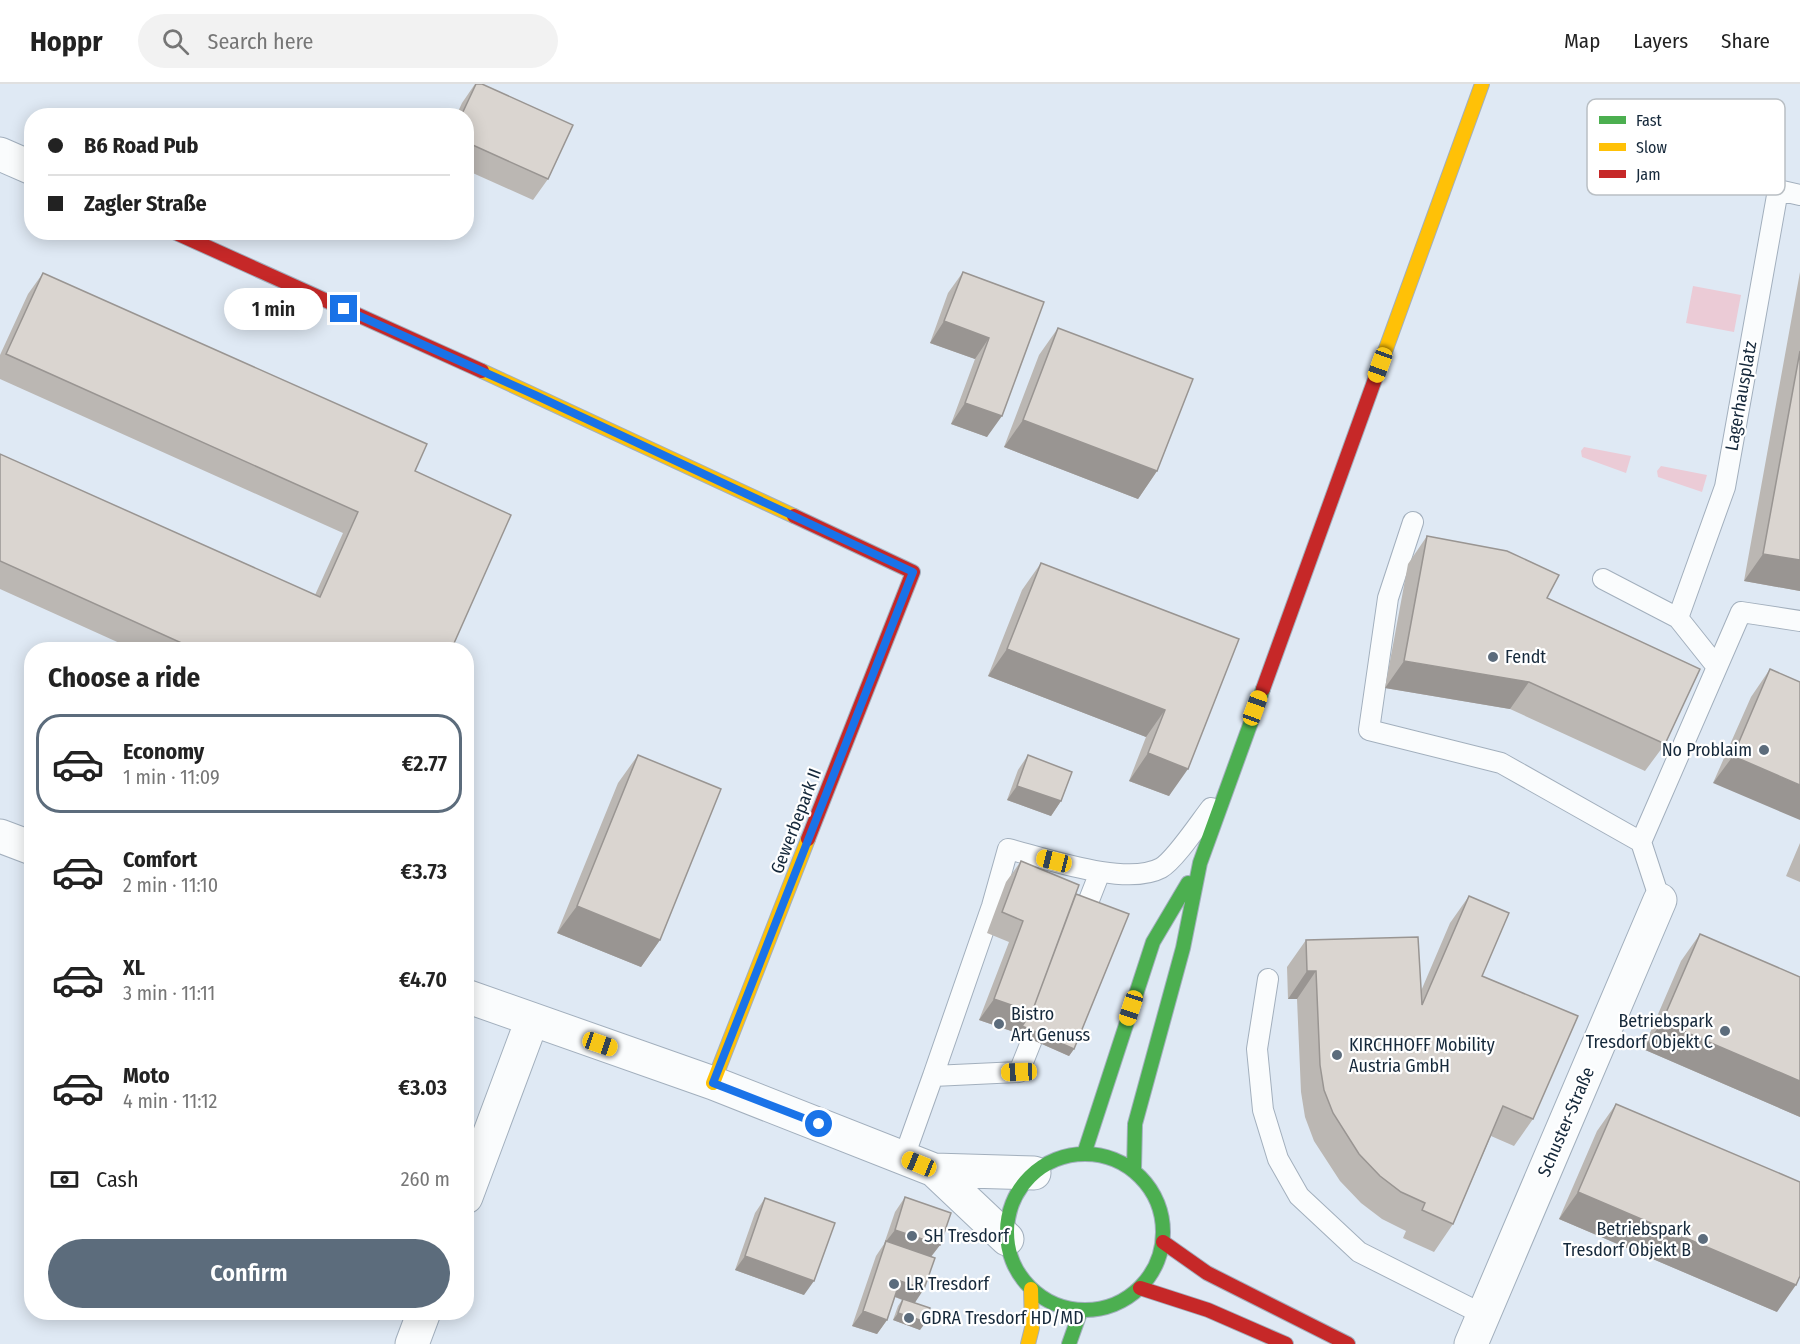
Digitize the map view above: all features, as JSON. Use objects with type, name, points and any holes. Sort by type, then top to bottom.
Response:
[{"type":"main road","points":[[1134,1170],[1136,1124],[1184,948],[1200,863],[1482,84]]},
{"type":"main road","name":"Gewerbepark II","points":[[192,240],[535,395],[913,572],[713,1083]]},
{"type":"main road","points":[[1084,1154],[1153,942],[1200,863]]},
{"type":"main road","points":[[1084,1154],[1110,1158],[1134,1170],[1146,1181],[1158,1203],[1164,1226],[1163,1242],[1156,1267],[1140,1288],[1128,1298],[1113,1305],[1081,1310],[1063,1307],[1045,1300],[1019,1274],[1011,1257],[1007,1239],[1012,1202],[1021,1186],[1049,1162],[1066,1156],[1084,1154]]},
{"type":"main road","points":[[1163,1242],[1207,1273],[1348,1344]]},
{"type":"main road","points":[[1028,1344],[1032,1328],[1031,1288]]},
{"type":"main road","points":[[1140,1288],[1208,1310],[1286,1344]]},
{"type":"main road","points":[[1069,1344],[1081,1310]]},
{"type":"street","points":[[0,154],[24,164]]},
{"type":"street","points":[[0,836],[24,845]]},
{"type":"street","name":"Schuster-Straße","points":[[1477,1330],[1660,900]]},
{"type":"street","points":[[474,999],[713,1083],[934,1170],[1007,1239]]},
{"type":"street","points":[[474,1176],[532,1020]]},
{"type":"street","points":[[934,1170],[1034,1173]]},
{"type":"street","points":[[412,1344],[421,1320]]},
{"type":"lane","name":"Lagerhausplatz","points":[[1785,192],[1800,195]]},
{"type":"lane","name":"Lagerhausplatz","points":[[1678,618],[1725,487],[1777,195]]},
{"type":"lane","points":[[1413,522],[1388,598],[1369,730],[1501,763],[1641,842]]},
{"type":"lane","points":[[1603,579],[1678,618],[1717,667]]},
{"type":"lane","points":[[1660,900],[1641,842],[1742,612],[1800,621]]},
{"type":"lane","points":[[904,1157],[992,906],[1008,849],[1100,872],[1130,874],[1150,872],[1163,867],[1224,792]]},
{"type":"lane","points":[[1073,939],[1100,872]]},
{"type":"lane","points":[[1268,979],[1257,1049],[1263,1110],[1278,1159],[1299,1196],[1359,1252],[1477,1330]]},
{"type":"lane","points":[[933,1076],[1019,1072],[1050,995]]},
{"type":"shaded area","points":[[1693,286],[1741,295],[1734,332],[1686,323]]},
{"type":"shaded area","points":[[1584,447],[1631,456],[1626,473],[1582,457],[1581,451]]},
{"type":"shaded area","points":[[1661,466],[1707,475],[1702,492],[1658,477],[1657,471]]},
{"type":"building","points":[[476,84],[482,84],[573,125],[548,179],[474,146],[474,108],[465,108]]},
{"type":"building","points":[[963,272],[1044,302],[1002,416],[965,403],[989,338],[944,321]]},
{"type":"building","points":[[43,273],[427,444],[415,471],[511,515],[455,642],[179,642],[0,561],[0,454],[320,597],[358,512],[6,354]]},
{"type":"building","points":[[1058,328],[1193,379],[1157,471],[1023,420]]},
{"type":"building","points":[[1800,351],[1800,560],[1763,554]]},
{"type":"building","name":"Fendt","points":[[1427,536],[1507,551],[1559,575],[1547,598],[1700,669],[1665,744],[1529,682],[1404,661]]},
{"type":"building","points":[[1041,563],[1239,639],[1188,769],[1148,753],[1165,710],[1007,649]]},
{"type":"building","points":[[1770,669],[1800,682],[1800,785],[1733,756]]},
{"type":"building","points":[[638,755],[721,789],[660,940],[577,906]]},
{"type":"building","points":[[1028,755],[1072,772],[1061,801],[1017,786]]},
{"type":"building","points":[[1021,861],[1079,885],[1032,1012],[994,999],[1023,921],[1002,912]]},
{"type":"building","points":[[1076,894],[1129,914],[1074,1049],[1022,1026],[1032,1012]]},
{"type":"building","points":[[1469,896],[1509,913],[1482,976],[1578,1016],[1533,1119],[1503,1106],[1453,1224],[1422,1210],[1425,1203],[1401,1192],[1380,1176],[1359,1154],[1333,1113],[1324,1090],[1320,1065],[1316,971],[1307,971],[1306,940],[1418,937],[1422,1005]]},
{"type":"building","points":[[1700,934],[1800,977],[1800,1081],[1662,1022]]},
{"type":"building","name":"Betriebspark Tresdorf Objekt B","points":[[1616,1104],[1800,1182],[1800,1276],[1796,1285],[1578,1192]]},
{"type":"building","points":[[905,1197],[951,1213],[940,1245],[895,1230]]},
{"type":"building","points":[[765,1198],[835,1223],[814,1281],[745,1256]]},
{"type":"building","name":"LR Tresdorf","points":[[886,1241],[935,1258],[924,1289],[900,1281],[887,1320],[863,1311]]},
{"type":"building","points":[[903,1299],[930,1308],[926,1322],[898,1313]]},
{"type":"traffic: fast","points":[[1134,1170],[1135,1124],[1183,948],[1200,863],[1263,689]]},
{"type":"traffic: fast","points":[[1084,1154],[1153,942],[1188,883]]},
{"type":"traffic: fast","points":[[1085,1154],[1100,1155],[1115,1160],[1140,1177],[1157,1202],[1162,1217],[1163,1232],[1162,1247],[1157,1262],[1140,1287],[1115,1304],[1100,1309],[1085,1310],[1070,1309],[1055,1304],[1030,1287],[1013,1262],[1008,1247],[1007,1232],[1008,1217],[1013,1202],[1030,1177],[1055,1160],[1070,1155],[1085,1154]]},
{"type":"traffic: fast","points":[[1069,1344],[1081,1310]]},
{"type":"traffic: slow","points":[[1383,357],[1482,84]]},
{"type":"traffic: slow","points":[[482,371],[794,516]]},
{"type":"traffic: slow","points":[[713,1083],[808,839]]},
{"type":"traffic: slow","points":[[1028,1344],[1032,1328],[1031,1289]]},
{"type":"traffic: jam","points":[[192,240],[482,371]]},
{"type":"traffic: jam","points":[[1263,689],[1383,357]]},
{"type":"traffic: jam","points":[[794,516],[913,572],[808,839]]},
{"type":"traffic: jam","points":[[1163,1242],[1207,1273],[1348,1344]]},
{"type":"traffic: jam","points":[[1140,1288],[1208,1310],[1286,1344]]},
{"type":"place","name":"Fendt","points":[[1493,657]]},
{"type":"place","name":"No Problaim","points":[[1764,750]]},
{"type":"place","name":"Bistro Art Genuss","points":[[999,1024]]},
{"type":"place","name":"Betriebspark Tresdorf Objekt C","points":[[1725,1031]]},
{"type":"place","name":"KIRCHHOFF Mobility Austria GmbH","points":[[1337,1055]]},
{"type":"place","name":"SH Tresdorf","points":[[912,1236]]},
{"type":"place","name":"Betriebspark Tresdorf Objekt B","points":[[1703,1239]]},
{"type":"place","name":"LR Tresdorf","points":[[894,1284]]},
{"type":"place","name":"GDRA Tresdorf HD/MD","points":[[909,1318]]},
{"type":"route","points":[[344,309],[535,395],[913,572],[713,1083],[819,1124]]}]
